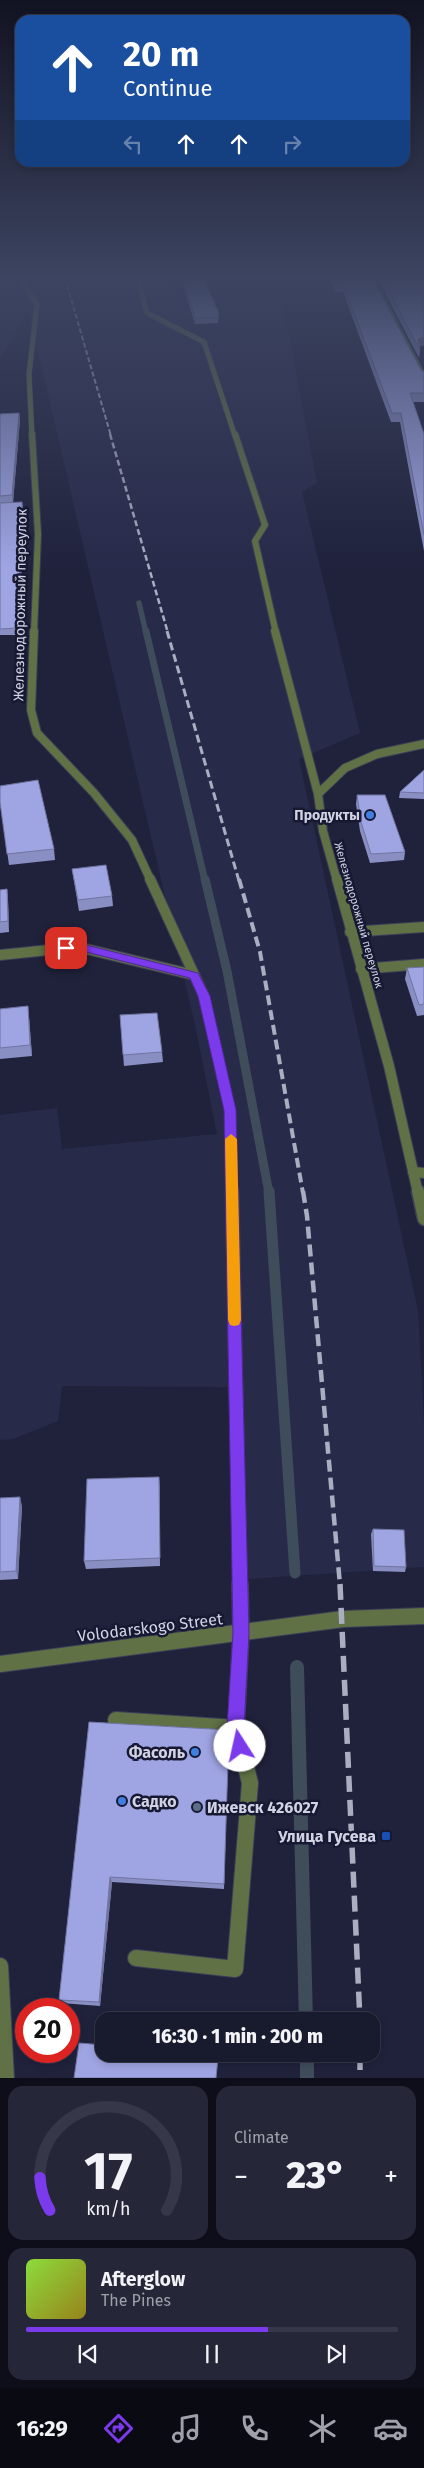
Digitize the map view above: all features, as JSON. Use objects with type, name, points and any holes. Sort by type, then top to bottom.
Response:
[{"type":"street","name":"Железнодорожный переулок","points":[[29,375],[38,534],[31,710],[37,733],[94,793],[132,840],[204,996],[230,1110],[241,1633],[236,1728],[250,1783],[235,1969],[136,1958]]},
{"type":"street","name":"Железнодорожный переулок","points":[[215,375],[265,525],[255,541],[285,675],[318,794],[323,831],[350,932],[418,1172],[424,1219]]},
{"type":"street","points":[[318,794],[345,768],[377,754],[424,744]]},
{"type":"street","points":[[350,932],[424,927]]},
{"type":"street","points":[[0,955],[78,947],[194,975]]},
{"type":"street","points":[[361,969],[424,964]]},
{"type":"street","name":"Volodarskogo Street","points":[[0,1664],[343,1619],[424,1616]]},
{"type":"street","points":[[116,1720],[236,1728]]},
{"type":"street","points":[[0,1966],[6,2078]]},
{"type":"shaded area","points":[[43,375],[296,375],[317,483],[302,492],[360,733],[299,759],[418,1311],[424,1422],[424,1567],[248,1579],[227,1387],[62,1386],[58,1421],[13,1439],[0,1440],[0,1115],[57,1108],[62,1149],[217,1134],[195,1025]]},
{"type":"building","points":[[378,375],[424,375],[424,393],[410,393],[424,434],[424,535],[401,413],[392,413]]},
{"type":"building","points":[[19,413],[12,495],[0,496],[0,414]]},
{"type":"building","points":[[22,502],[24,533],[19,577],[17,628],[0,629],[0,503]]},
{"type":"building","points":[[424,770],[424,793],[400,792]]},
{"type":"building","points":[[38,780],[54,849],[7,854],[0,802],[0,786]]},
{"type":"building","points":[[357,795],[385,795],[405,852],[371,854],[361,822]]},
{"type":"building","points":[[106,865],[112,896],[78,900],[72,869]]},
{"type":"building","points":[[7,889],[8,921],[0,922],[0,890]]},
{"type":"building","points":[[424,967],[424,1004],[419,1005],[407,968]]},
{"type":"building","points":[[28,1006],[30,1045],[0,1048],[0,1009]]},
{"type":"building","points":[[157,1013],[162,1052],[123,1055],[120,1015]]},
{"type":"building","points":[[159,1477],[160,1558],[84,1561],[87,1479]]},
{"type":"building","points":[[20,1497],[16,1571],[0,1572],[0,1498]]},
{"type":"building","points":[[373,1529],[404,1530],[406,1567],[374,1566]]},
{"type":"building","points":[[89,1722],[229,1730],[224,1884],[110,1877],[99,2002],[80,2001],[80,1998],[59,1998]]},
{"type":"building","points":[[80,2043],[95,2044],[95,2062],[218,2062],[216,2078],[74,2078],[76,2063],[80,2063]]},
{"type":"waterway","points":[[139,603],[146,633]]},
{"type":"waterway","points":[[146,631],[205,881]]},
{"type":"waterway","points":[[205,879],[227,971],[269,1193]]},
{"type":"waterway","points":[[269,1191],[295,1573]]},
{"type":"waterway","points":[[297,1667],[306,2012]]},
{"type":"waterway","points":[[307,2062],[307,2078]]},
{"type":"railway","points":[[93,375],[111,436]]},
{"type":"railway","points":[[110,434],[168,633]]},
{"type":"railway","points":[[167,631],[239,881]]},
{"type":"railway","points":[[239,879],[260,952],[303,1193]]},
{"type":"railway","points":[[303,1191],[307,1216],[340,1585]]},
{"type":"railway","points":[[340,1584],[360,2012]]},
{"type":"railway","points":[[360,2062],[360,2078]]},
{"type":"slow traffic","points":[[231,1139],[234,1320]]},
{"type":"place","name":"Продукты","points":[[370,815]]},
{"type":"place","name":"Фасоль","points":[[195,1752]]},
{"type":"place","name":"Садко","points":[[122,1801]]},
{"type":"place","name":"Ижевск 426027","points":[[197,1807]]},
{"type":"place","name":"Улица Гусева","points":[[386,1836]]},
{"type":"route","points":[[66,948],[78,947],[194,975],[204,996],[230,1110],[241,1633],[236,1728],[240,1746]]}]
